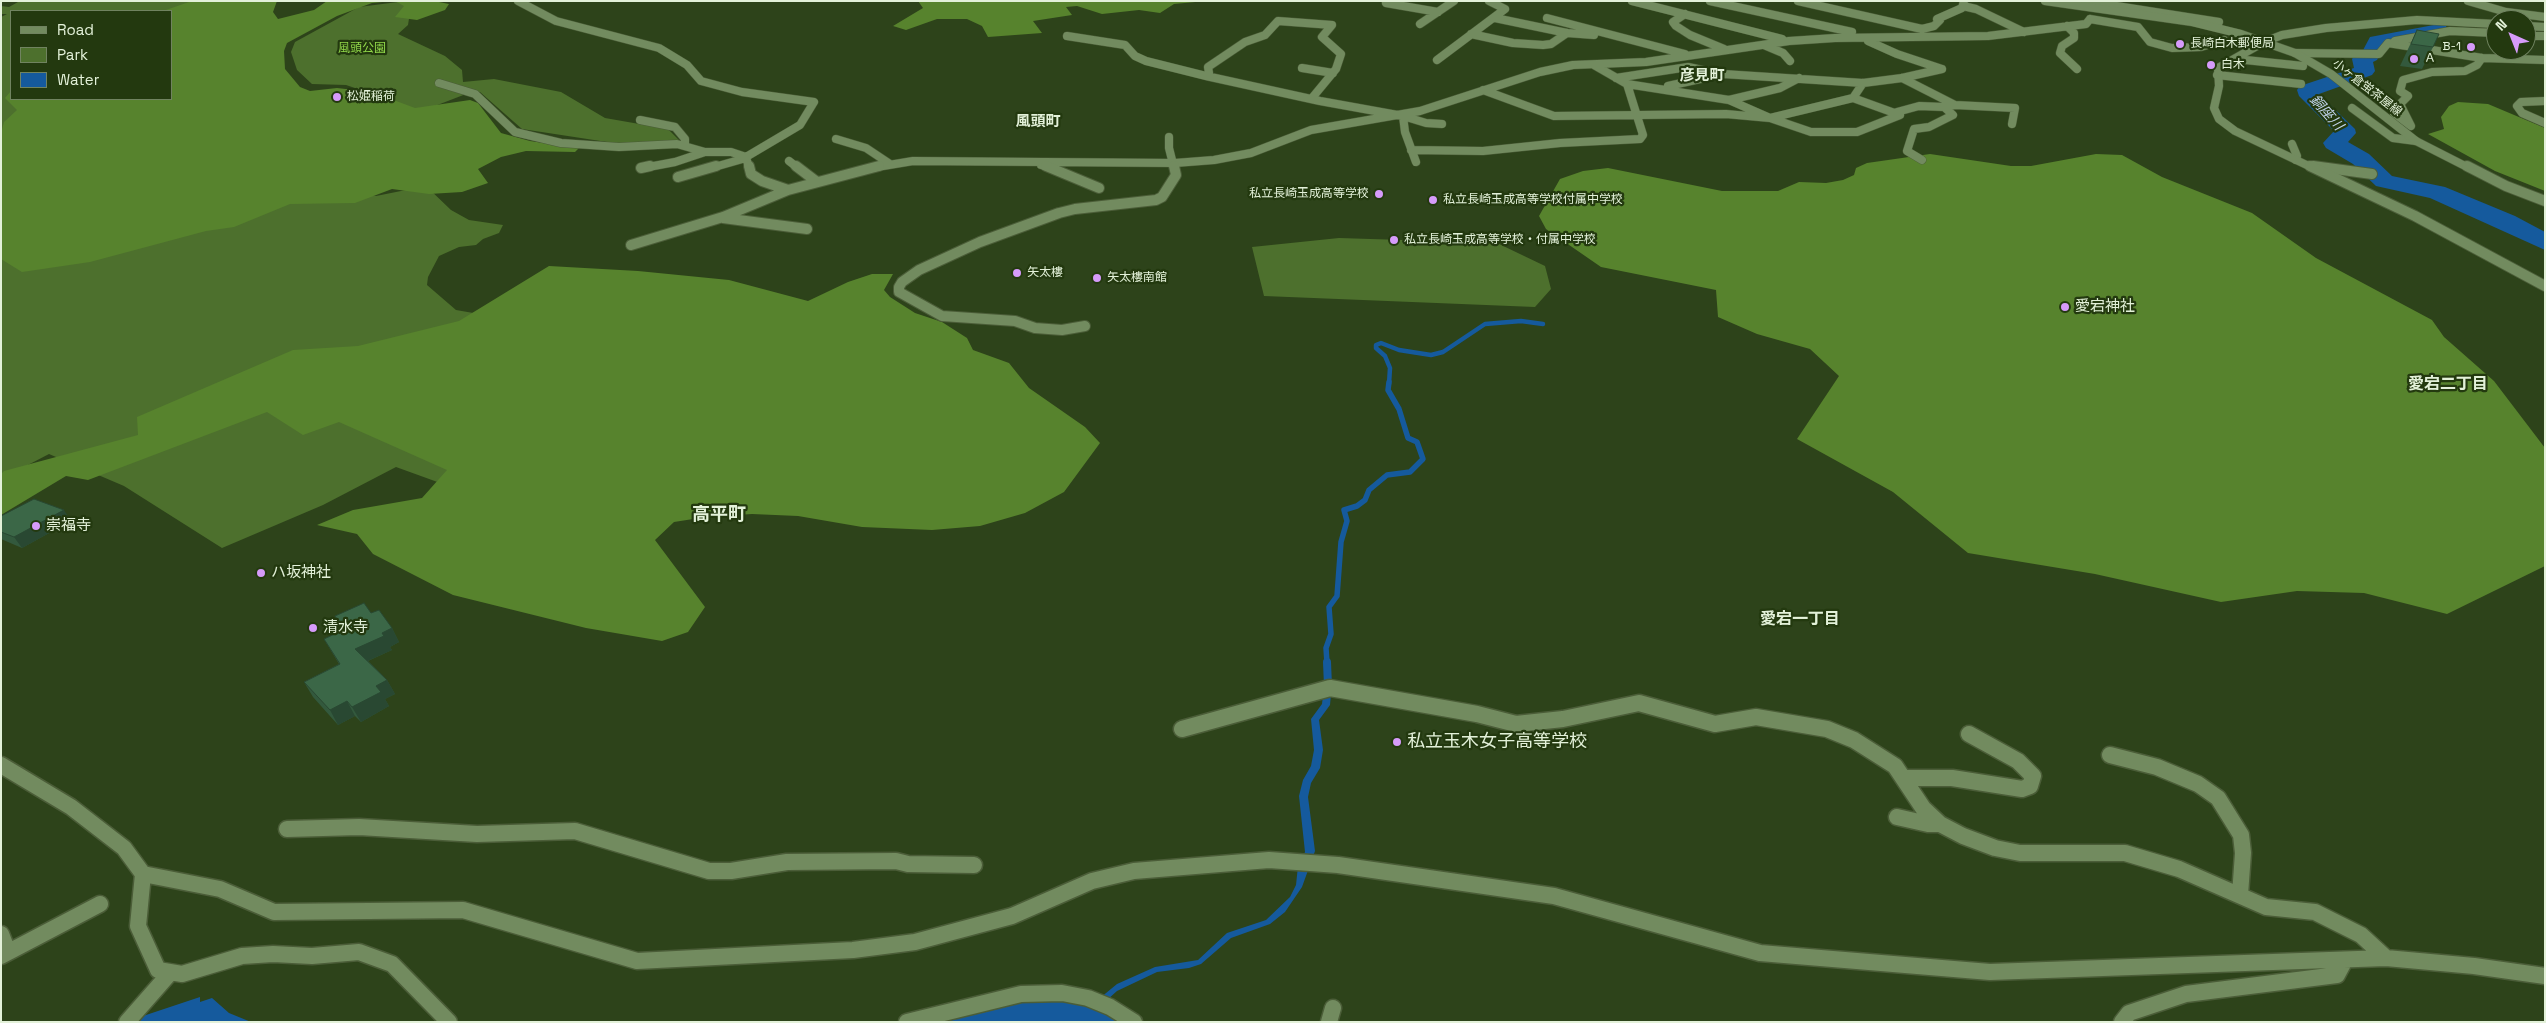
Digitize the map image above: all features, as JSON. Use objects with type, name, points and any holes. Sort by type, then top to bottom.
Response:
[{"type":"street","points":[[518,1],[556,21],[659,48],[687,65],[701,81],[742,92],[814,102],[808,116],[800,125],[746,157],[678,176]]},
{"type":"street","points":[[1389,1],[1386,3],[1438,12]]},
{"type":"street","points":[[1420,24],[1454,1]]},
{"type":"street","points":[[1437,60],[1506,8],[1490,1]]},
{"type":"street","points":[[1632,1],[1789,41]]},
{"type":"street","points":[[1710,1],[1874,38]]},
{"type":"street","points":[[1798,1],[1922,29],[1934,26],[1940,20],[1937,19],[1954,13],[1964,4],[2024,32]]},
{"type":"street","name":"小ヶ倉蛍茶屋線","points":[[2045,1],[2084,4],[2192,22],[2264,42],[2295,53],[2332,74],[2416,141],[2506,186],[2545,201]]},
{"type":"street","points":[[2468,1],[2506,12],[2545,17]]},
{"type":"street","points":[[2090,19],[2084,4],[2110,2],[2219,22]]},
{"type":"street","points":[[1647,8],[1674,14],[1670,19],[1690,35],[1727,50]]},
{"type":"street","points":[[1673,22],[1685,14]]},
{"type":"street","points":[[1495,18],[1567,33],[1609,35]]},
{"type":"street","points":[[1547,18],[1595,29],[1609,35],[1687,55]]},
{"type":"street","points":[[631,245],[720,217],[788,190],[890,164],[913,161],[1174,162],[1233,157],[1260,150],[1312,130],[1403,116],[1550,70],[1592,64],[1620,64],[1669,59],[1789,41],[1974,37],[2086,24],[2090,19]]},
{"type":"street","points":[[2090,19],[2134,26],[2143,30],[2150,42],[2172,48],[2201,47],[2224,40]]},
{"type":"street","points":[[2486,23],[2417,20],[2302,31],[2282,35],[2264,42],[2218,68],[2219,86],[2214,108],[2219,119],[2235,131],[2414,216],[2545,286]]},
{"type":"street","points":[[1206,76],[1209,73],[1208,67],[1245,42],[1265,35],[1278,21],[1332,25],[1322,35],[1341,54],[1333,73],[1312,98]]},
{"type":"street","points":[[2067,26],[2074,33],[2074,38],[2062,46],[2060,53],[2077,68]]},
{"type":"street","points":[[2295,53],[2379,54],[2388,43],[2450,31],[2486,33]]},
{"type":"street","points":[[1471,34],[1513,43],[1548,45],[1567,33]]},
{"type":"street","points":[[1067,36],[1125,46],[1135,56],[1146,61],[1206,76],[1403,116],[1426,123],[1442,124]]},
{"type":"street","points":[[1669,59],[1688,67],[1723,74],[1863,84],[1902,78],[1942,68],[1897,54],[1864,39]]},
{"type":"street","points":[[2388,43],[2482,58],[2545,60]]},
{"type":"street","points":[[1764,45],[1783,53],[1790,60]]},
{"type":"street","points":[[2394,113],[2411,126],[2400,104],[2408,96],[2400,91],[2404,80],[2432,72],[2465,72],[2477,65],[2482,58]]},
{"type":"street","points":[[2236,59],[2303,66]]},
{"type":"street","points":[[1592,64],[1627,84],[1729,100],[1770,118],[1811,132],[1849,133],[1897,118],[1900,115],[1897,112]]},
{"type":"street","points":[[1616,78],[1688,67]]},
{"type":"street","points":[[1302,68],[1333,73]]},
{"type":"street","points":[[1656,88],[1723,74]]},
{"type":"street","points":[[2217,74],[2301,84]]},
{"type":"street","points":[[1729,100],[1780,88],[1799,78]]},
{"type":"street","points":[[1902,78],[1955,105]]},
{"type":"street","points":[[1269,89],[1277,82]]},
{"type":"street","points":[[439,83],[475,94],[515,132],[561,143],[619,147],[684,145],[705,152],[731,152],[746,157]]},
{"type":"street","points":[[1411,150],[1482,151],[1560,143],[1640,139],[1643,135],[1627,84]]},
{"type":"street","points":[[1853,98],[1863,84]]},
{"type":"street","points":[[1483,90],[1527,108],[1554,116],[1636,115],[1692,110],[1770,118],[1853,98],[1897,112],[1919,106],[1944,107],[1955,105],[2015,108],[2012,124]]},
{"type":"street","points":[[2545,101],[2521,102],[2517,106],[2522,113],[2545,123]]},
{"type":"street","points":[[1922,160],[1907,151],[1914,129],[1929,127],[1953,115],[1951,111],[1944,107]]},
{"type":"street","points":[[2352,108],[2394,138],[2416,141]]},
{"type":"street","points":[[1403,116],[1405,132],[1416,162]]},
{"type":"street","points":[[640,120],[675,127],[685,139],[684,145]]},
{"type":"street","points":[[1085,326],[1062,330],[1035,328],[1015,321],[942,316],[899,292],[899,287],[902,282],[920,270],[972,246],[1059,213],[1074,209],[1156,200],[1167,191],[1176,175],[1169,148],[1169,137]]},
{"type":"street","points":[[836,140],[866,148],[890,164]]},
{"type":"street","points":[[2292,144],[2297,156],[2296,160]]},
{"type":"street","points":[[641,168],[675,162],[705,152]]},
{"type":"street","points":[[746,157],[751,174],[762,182],[788,190]]},
{"type":"street","points":[[789,161],[817,182]]},
{"type":"street","points":[[1035,161],[1040,165],[1059,170],[1099,188]]},
{"type":"street","points":[[2309,166],[2372,174]]},
{"type":"street","points":[[720,217],[807,229]]},
{"type":"street","points":[[1182,729],[1330,688],[1416,706],[1477,714],[1516,724],[1563,719],[1639,703],[1715,724],[1756,717],[1828,728],[1879,754],[1895,766],[1923,808],[1940,824],[1963,836],[1995,848],[2020,853],[2125,853],[2178,869],[2266,907],[2315,912],[2361,935],[2386,958]]},
{"type":"street","points":[[1903,778],[1952,778],[2022,789],[2030,786],[2033,776],[2018,761],[1969,734]]},
{"type":"street","points":[[2110,755],[2157,767],[2198,784],[2218,798],[2240,835],[2243,854],[2240,896]]},
{"type":"street","points":[[1,765],[71,807],[104,832],[124,848],[143,874],[220,889],[274,912],[463,910],[637,960],[853,950],[915,942],[1012,916],[1092,881],[1134,872],[1269,860],[1338,865],[1554,896],[1760,953],[1990,972],[2386,958],[2474,966],[2545,976]]},
{"type":"street","points":[[1897,817],[1928,824],[1940,824]]},
{"type":"street","points":[[287,829],[359,827],[478,834],[575,831],[709,871],[731,871],[787,862],[896,860],[908,864],[974,865]]},
{"type":"street","points":[[143,874],[138,926],[158,970],[182,974],[242,956],[273,954],[312,956],[359,952],[392,964],[449,1022]]},
{"type":"street","points":[[1,934],[5,954],[100,904]]},
{"type":"street","points":[[2122,1022],[2129,1013],[2186,994],[2337,975],[2345,960]]},
{"type":"street","points":[[127,1022],[170,973]]},
{"type":"street","points":[[907,1022],[1021,994],[1062,993],[1088,998],[1110,1007],[1134,1022]]},
{"type":"green space","points":[[192,1],[277,1],[273,12],[278,19],[314,10],[327,1],[393,1],[372,3],[337,16],[287,43],[284,51],[285,69],[300,87],[310,91],[337,88],[372,92],[415,108],[470,100],[478,103],[501,133],[530,141],[579,148],[575,152],[526,151],[501,157],[478,169],[488,183],[462,192],[429,194],[392,189],[355,203],[290,204],[234,227],[206,231],[90,262],[22,272],[1,259],[1,133],[4,122],[17,110],[5,98],[10,92],[10,100],[172,100],[172,10],[166,10]]},
{"type":"green space","name":"風頭公園","points":[[246,1],[172,11],[10,10],[10,100],[149,145],[393,94],[361,90],[346,85],[312,84],[297,70],[291,52],[295,42],[359,7],[398,2],[411,6],[408,25],[398,34],[445,56],[462,70],[463,82],[494,79],[561,92],[605,118],[668,129],[680,141],[620,144],[522,129],[480,92],[458,91],[466,94],[414,114],[326,186],[376,196],[426,186],[451,210],[469,220],[503,225],[499,233],[483,239],[476,245],[459,247],[439,256],[428,277],[427,285],[456,310],[508,319],[454,488],[396,467],[323,505],[222,548],[124,486],[49,454],[1,479],[1,17],[7,14],[1,14],[1,6],[9,7],[18,2]]},
{"type":"green space","points":[[395,1],[434,1],[449,4],[445,10],[417,20],[395,17],[404,6]]},
{"type":"green space","points":[[918,1],[1206,1],[1174,4],[1160,13],[1139,10],[1102,14],[1077,6],[1066,7],[1072,15],[1033,21],[1042,33],[988,37],[982,26],[967,19],[937,19],[906,30],[893,26],[923,8]]},
{"type":"green space","points":[[2458,102],[2488,104],[2545,128],[2545,191],[2495,171],[2428,134],[2444,129],[2441,117],[2449,106]]},
{"type":"green space","points":[[1930,154],[2011,166],[2031,166],[2096,154],[2122,155],[2162,177],[2252,213],[2316,258],[2432,320],[2444,337],[2494,381],[2545,448],[2545,566],[2447,614],[2364,593],[2297,591],[2221,602],[2095,574],[1968,553],[1893,492],[1797,439],[1839,376],[1810,349],[1757,334],[1718,317],[1716,290],[1601,267],[1546,229],[1539,216],[1560,179],[1583,171],[1608,168],[1722,191],[1778,191],[1799,182],[1826,183],[1843,180],[1854,175],[1856,168],[1867,163]]},
{"type":"green space","points":[[1339,238],[1497,243],[1545,266],[1551,289],[1535,307],[1264,296],[1252,247]]},
{"type":"green space","points":[[549,266],[638,271],[729,280],[808,301],[848,282],[872,274],[893,274],[884,290],[890,297],[915,313],[942,322],[967,338],[973,350],[1009,363],[1029,388],[1085,427],[1100,443],[1064,492],[1025,513],[980,526],[932,530],[862,527],[798,516],[752,514],[706,517],[674,522],[655,540],[705,607],[688,632],[662,641],[586,628],[453,595],[373,554],[357,534],[317,525],[353,510],[422,498],[447,470],[339,422],[303,435],[267,412],[88,480],[66,476],[1,515],[1,474],[4,471],[138,435],[137,417],[293,350],[358,346],[459,321]]},
{"type":"water","points":[[1331,694],[1330,705],[1319,720],[1323,750],[1320,768],[1311,783],[1308,797],[1315,851],[1302,887],[1285,912],[1270,924],[1231,938],[1201,964],[1189,968],[1157,972],[1117,991],[1107,1000],[1120,1022],[930,1022],[1012,1002],[1100,998],[1117,984],[1155,967],[1198,960],[1227,933],[1266,920],[1290,897],[1296,885],[1298,866],[1305,852],[1299,796],[1303,780],[1311,766],[1314,750],[1311,719],[1322,704],[1323,695]]},
{"type":"water","points":[[200,997],[200,1002],[212,998],[229,1013],[251,1022],[131,1022],[140,1017]]},
{"type":"building","points":[[2417,30],[2439,34],[2433,47],[2411,44]]},
{"type":"building","points":[[34,499],[64,510],[14,537],[1,532],[1,516]]},
{"type":"building","points":[[364,603],[371,613],[379,610],[392,628],[382,633],[384,636],[355,649],[387,680],[376,686],[381,692],[352,707],[347,701],[330,710],[304,682],[340,664],[324,639],[343,630],[335,616]]},
{"type":"waterway","name":"銅座川","points":[[2439,30],[2377,41],[2370,56],[2362,59],[2365,71],[2307,90],[2309,96],[2344,129],[2345,133],[2334,143],[2361,159],[2384,181],[2437,192],[2506,221],[2545,242]]},
{"type":"waterway","points":[[1389,384],[1390,368],[1385,356],[1376,348],[1376,345],[1381,343],[1399,350],[1431,355],[1443,352],[1485,324],[1521,321],[1543,324]]},
{"type":"waterway","points":[[1327,663],[1326,648],[1331,634],[1329,607],[1337,596],[1341,542],[1347,521],[1344,510],[1357,506],[1365,500],[1369,490],[1387,475],[1410,472],[1423,459],[1417,442],[1408,438],[1399,409],[1388,390],[1389,382]]},
{"type":"waterway","points":[[1327,662],[1328,686]]},
{"type":"place","name":"長崎白木郵便局","points":[[2180,44]]},
{"type":"place","name":"B-1","points":[[2471,47]]},
{"type":"place","name":"Ａ","points":[[2414,59]]},
{"type":"place","name":"白木","points":[[2211,65]]},
{"type":"place","name":"松姫稲荷","points":[[337,97]]},
{"type":"place","name":"私立長崎玉成高等学校","points":[[1379,194]]},
{"type":"place","name":"私立長崎玉成高等学校付属中学校","points":[[1433,200]]},
{"type":"place","name":"私立長崎玉成高等学校・付属中学校","points":[[1394,240]]},
{"type":"place","name":"矢太樓","points":[[1017,273]]},
{"type":"place","name":"矢太樓南館","points":[[1097,278]]},
{"type":"place","name":"愛宕神社","points":[[2065,307]]},
{"type":"place","name":"崇福寺","points":[[36,526]]},
{"type":"place","name":"ハ坂神社","points":[[261,573]]},
{"type":"place","name":"清水寺","points":[[313,628]]},
{"type":"place","name":"私立玉木女子高等学校","points":[[1397,742]]},
{"type":"district","name":"彦見町","points":[[1702,76]]},
{"type":"district","name":"風頭町","points":[[1038,122]]},
{"type":"district","name":"愛宕二丁目","points":[[2448,385]]},
{"type":"district","name":"高平町","points":[[719,515]]},
{"type":"district","name":"愛宕一丁目","points":[[1800,620]]}]
